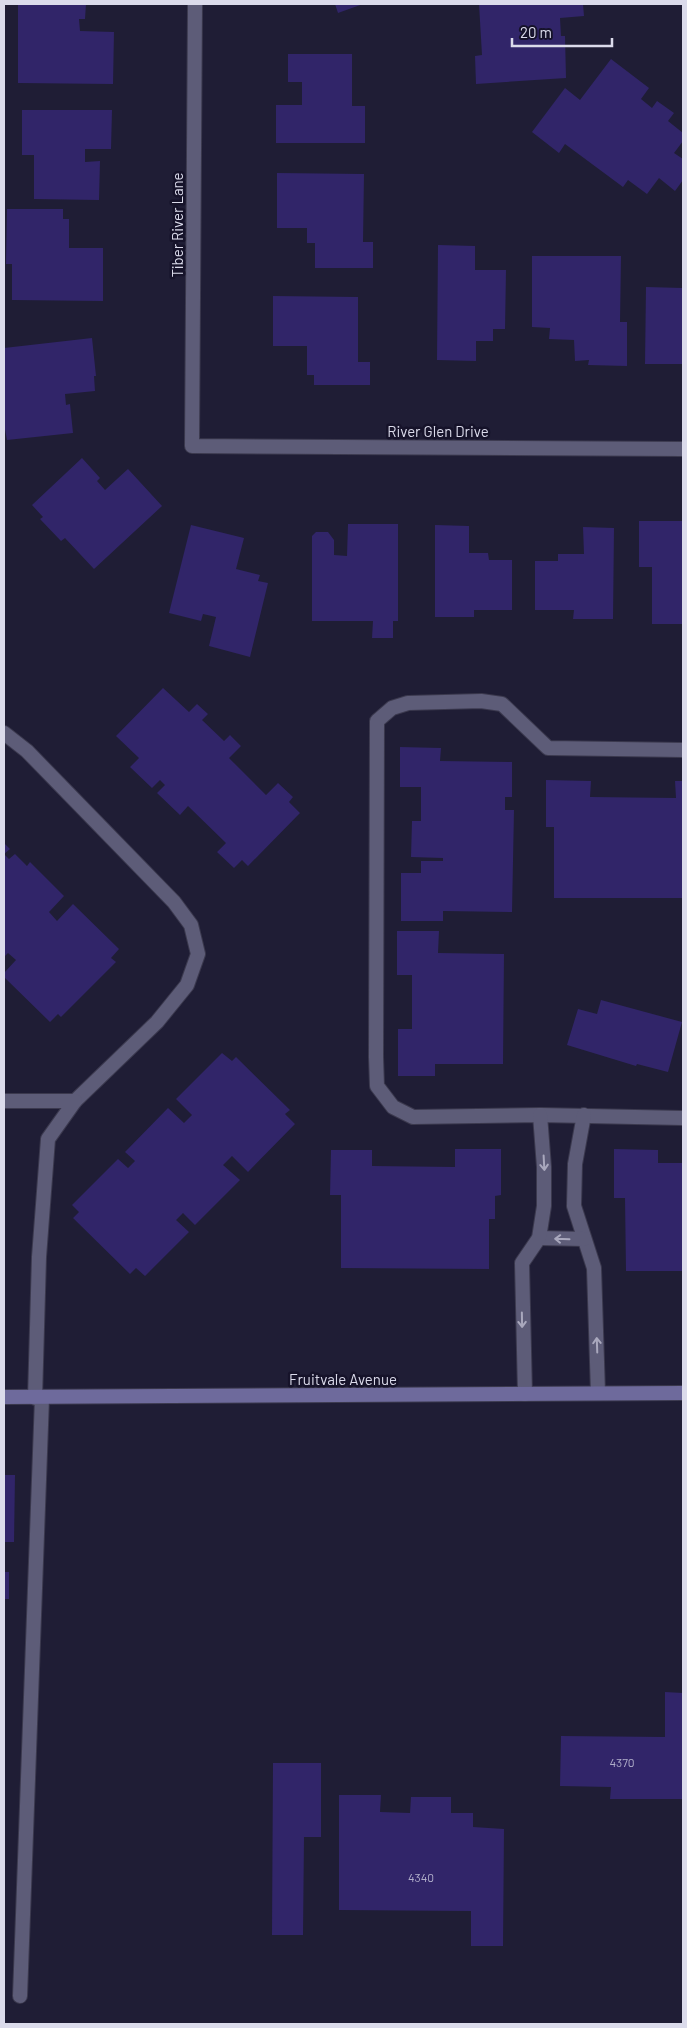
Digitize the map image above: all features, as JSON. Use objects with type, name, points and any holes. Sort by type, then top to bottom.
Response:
[{"type":"main road","name":"Fruitvale Avenue","points":[[4,1397],[683,1393]]},
{"type":"street","name":"Tiber River Lane","points":[[192,446],[195,4]]},
{"type":"street","name":"River Glen Drive","points":[[192,446],[683,449]]},
{"type":"street","points":[[683,750],[548,748],[502,704],[481,701],[408,703],[392,708],[377,721],[377,1086],[393,1107],[412,1117],[584,1115],[683,1118]]},
{"type":"street","points":[[4,733],[27,752],[174,902],[191,925],[198,954],[187,985],[156,1022],[75,1101],[48,1139],[39,1257],[39,1398],[20,1996]]},
{"type":"street","points":[[4,1101],[75,1101]]},
{"type":"street","points":[[525,1394],[522,1263],[539,1238],[544,1206],[544,1167],[540,1115]]},
{"type":"street","points":[[584,1115],[575,1164],[574,1206],[594,1268],[598,1393]]},
{"type":"street","points":[[539,1238],[584,1239]]},
{"type":"building","points":[[18,4],[86,4],[85,19],[79,19],[80,31],[114,32],[113,84],[18,83]]},
{"type":"building","points":[[335,4],[363,4],[338,13]]},
{"type":"building","points":[[479,4],[583,4],[584,16],[560,18],[561,36],[565,36],[566,78],[476,84],[475,56],[482,55]]},
{"type":"building","points":[[288,54],[352,54],[352,106],[365,106],[365,143],[276,143],[276,105],[302,105],[302,82],[288,82]]},
{"type":"building","points":[[611,59],[649,88],[641,99],[652,108],[657,101],[674,113],[668,121],[683,133],[683,141],[674,153],[683,159],[683,180],[675,191],[659,178],[647,194],[628,180],[623,187],[565,144],[559,153],[532,132],[565,88],[580,100]]},
{"type":"building","points":[[22,110],[112,110],[111,149],[85,149],[85,162],[100,161],[99,200],[34,199],[34,155],[22,155]]},
{"type":"building","points":[[277,173],[364,174],[363,242],[373,242],[373,268],[315,268],[315,243],[307,243],[307,228],[277,228]]},
{"type":"building","points":[[7,209],[63,209],[63,219],[69,219],[69,248],[103,248],[103,301],[12,300],[12,264],[6,264]]},
{"type":"building","points":[[438,245],[475,246],[475,270],[506,270],[505,329],[493,329],[493,341],[476,341],[476,361],[437,360]]},
{"type":"building","points":[[532,256],[621,256],[620,322],[627,322],[627,366],[588,365],[589,360],[575,361],[574,340],[549,339],[550,328],[532,327]]},
{"type":"building","points":[[646,287],[683,288],[683,364],[645,364]]},
{"type":"building","points":[[273,296],[358,297],[358,362],[370,362],[370,385],[314,385],[314,375],[307,375],[307,346],[273,346]]},
{"type":"building","points":[[92,338],[96,376],[94,376],[95,391],[65,394],[66,405],[70,404],[73,433],[7,440],[4,424],[4,348]]},
{"type":"building","points":[[82,458],[100,478],[97,481],[105,490],[128,469],[162,506],[94,569],[65,538],[61,541],[40,519],[43,517],[32,505]]},
{"type":"building","points":[[639,521],[683,521],[683,624],[652,624],[652,567],[639,567]]},
{"type":"building","points":[[348,524],[398,524],[398,621],[393,621],[393,638],[372,638],[373,621],[312,621],[312,536],[316,532],[328,532],[334,540],[334,555],[347,556]]},
{"type":"building","points":[[191,525],[244,538],[236,569],[260,575],[258,581],[268,583],[250,657],[209,646],[216,617],[203,614],[201,621],[169,613]]},
{"type":"building","points":[[435,525],[469,526],[469,553],[488,553],[489,560],[512,560],[512,610],[474,610],[474,617],[435,617]]},
{"type":"building","points":[[583,527],[614,528],[613,619],[573,619],[574,610],[535,610],[535,561],[558,561],[558,554],[584,554]]},
{"type":"building","points":[[163,688],[189,712],[197,704],[208,714],[202,720],[224,741],[230,735],[241,746],[229,758],[266,795],[278,783],[293,797],[289,802],[300,813],[248,866],[242,860],[234,868],[217,852],[226,843],[188,806],[180,815],[157,793],[165,785],[160,780],[152,788],[130,767],[139,758],[116,736]]},
{"type":"building","points":[[400,747],[441,748],[440,761],[512,762],[512,797],[505,797],[505,810],[514,810],[512,912],[443,911],[443,921],[401,921],[401,873],[421,873],[421,861],[443,861],[443,858],[411,857],[412,821],[421,821],[421,787],[400,787]]},
{"type":"building","points":[[546,780],[591,781],[590,797],[676,798],[675,781],[683,781],[683,898],[554,898],[554,827],[546,827]]},
{"type":"building","points":[[4,843],[10,849],[4,854]]},
{"type":"building","points":[[4,854],[9,859],[15,854],[27,866],[30,862],[64,896],[49,912],[57,921],[73,904],[119,949],[111,958],[116,962],[61,1017],[58,1014],[50,1022],[4,977],[4,973],[16,960],[8,953],[4,957]]},
{"type":"building","points":[[397,931],[439,931],[438,953],[504,954],[503,1064],[435,1064],[435,1076],[398,1076],[398,1029],[412,1029],[412,975],[397,975]]},
{"type":"building","points":[[601,1000],[682,1022],[668,1072],[637,1064],[636,1066],[567,1045],[578,1009],[597,1014]]},
{"type":"building","points":[[222,1053],[232,1061],[236,1057],[290,1110],[285,1114],[295,1124],[248,1172],[232,1156],[223,1165],[240,1180],[195,1225],[183,1213],[176,1220],[189,1232],[145,1276],[136,1268],[130,1274],[73,1218],[79,1212],[72,1205],[118,1159],[128,1168],[135,1161],[125,1152],[168,1108],[184,1123],[192,1115],[176,1099]]},
{"type":"building","points":[[455,1149],[501,1149],[501,1195],[495,1196],[495,1219],[489,1219],[489,1269],[341,1268],[341,1195],[330,1195],[331,1150],[372,1150],[372,1166],[455,1167]]},
{"type":"building","points":[[614,1149],[658,1150],[658,1163],[683,1163],[683,1271],[626,1271],[625,1198],[614,1198]]},
{"type":"building","points":[[4,1475],[15,1475],[14,1542],[4,1542]]},
{"type":"building","points":[[4,1572],[9,1572],[9,1599],[4,1599]]},
{"type":"building","points":[[665,1692],[683,1693],[683,1799],[610,1799],[611,1787],[560,1786],[561,1736],[665,1737]]},
{"type":"building","points":[[273,1763],[321,1763],[321,1837],[304,1837],[303,1935],[272,1935]]},
{"type":"building","points":[[339,1795],[381,1795],[380,1812],[410,1813],[411,1797],[451,1797],[451,1813],[473,1813],[473,1827],[504,1829],[503,1946],[471,1946],[471,1911],[339,1910]]}]
